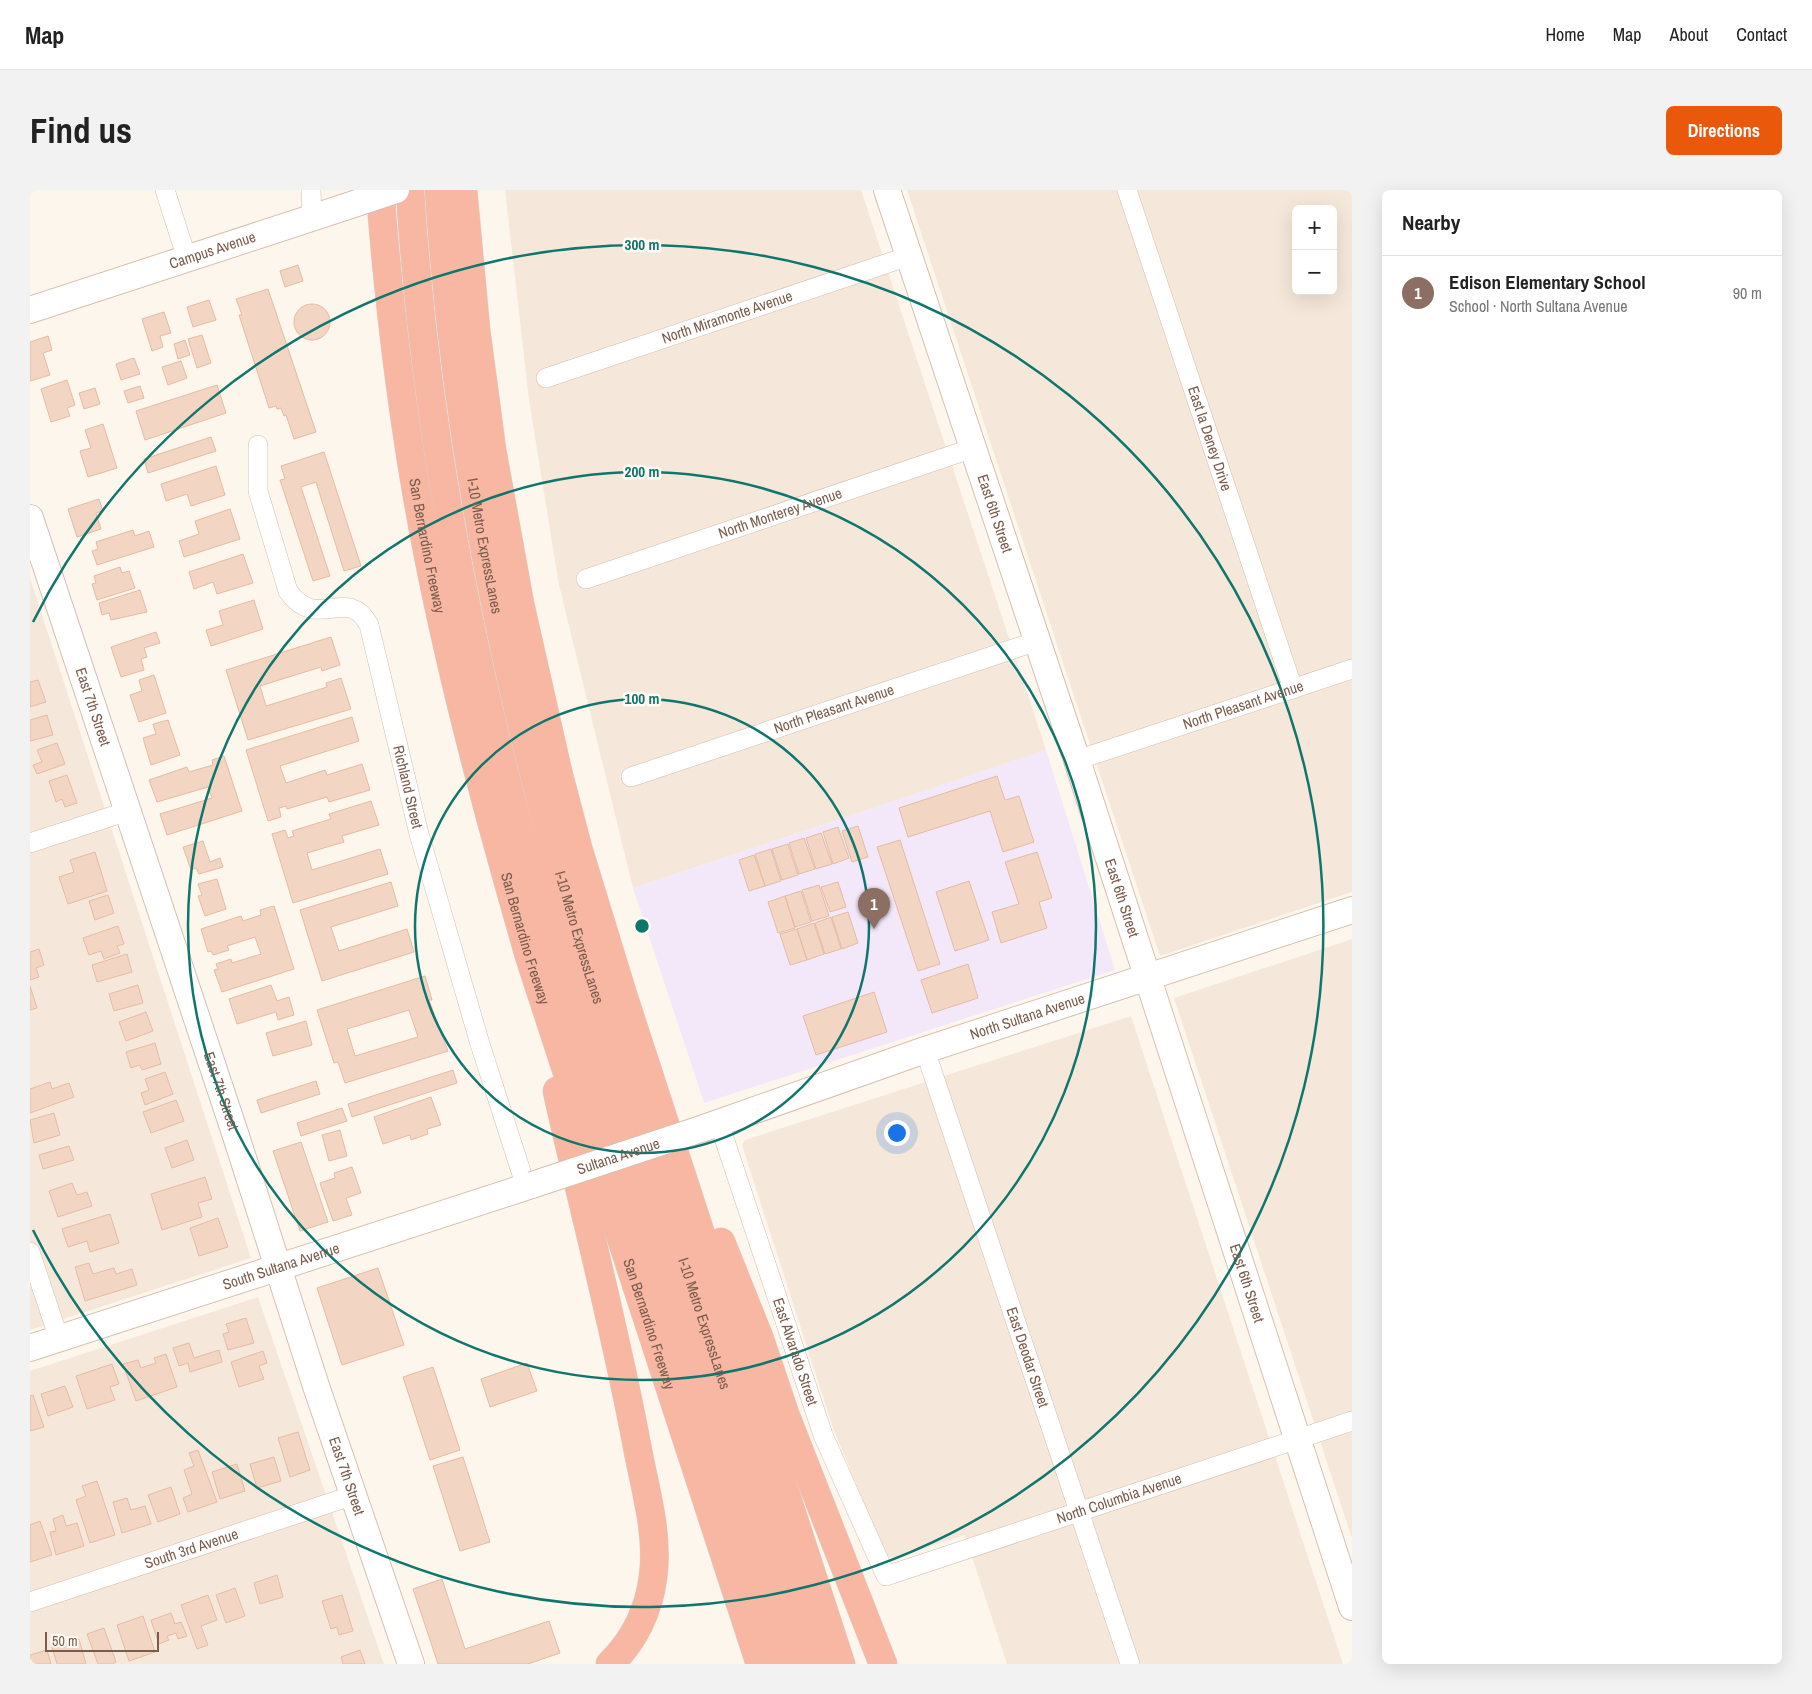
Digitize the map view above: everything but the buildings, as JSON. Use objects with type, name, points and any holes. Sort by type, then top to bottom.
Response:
[{"type":"highway","name":"San Bernardino Freeway","points":[[380,190],[396,339],[427,549],[463,710],[530,959],[760,1664]]},
{"type":"highway","name":"I-10 Metro ExpressLanes","points":[[410,190],[423,335],[437,440],[468,613],[506,779],[556,957],[787,1664]]},
{"type":"highway","name":"I-10 Metro ExpressLanes","points":[[439,190],[464,429],[497,615],[561,881],[591,979],[816,1664]]},
{"type":"highway","points":[[463,190],[476,330],[492,450],[520,604],[578,848],[599,921],[841,1664]]},
{"type":"highway","points":[[530,959],[557,1093],[629,1402],[654,1544],[653,1578],[646,1608],[627,1644],[610,1664]]},
{"type":"highway","points":[[678,1163],[724,1248],[758,1336],[785,1414],[883,1664]]},
{"type":"street","points":[[165,190],[187,259]]},
{"type":"street","points":[[311,190],[312,217]]},
{"type":"street","name":"Campus Avenue","points":[[30,310],[396,190]]},
{"type":"street","name":"East 6th Street","points":[[887,190],[1077,760],[1352,1607]]},
{"type":"street","name":"East la Deney Drive","points":[[1127,190],[1293,689]]},
{"type":"street","name":"North Miramonte Avenue","points":[[546,378],[909,256]]},
{"type":"street","name":"Richland Street","points":[[258,445],[258,491],[288,591],[295,601],[307,608],[319,611],[350,606],[358,610],[369,624],[419,834],[480,1044],[529,1186]]},
{"type":"street","name":"North Monterey Avenue","points":[[586,579],[974,448]]},
{"type":"street","name":"East 7th Street","points":[[30,518],[411,1664]]},
{"type":"street","name":"North Pleasant Avenue","points":[[631,777],[1037,641]]},
{"type":"street","name":"North Pleasant Avenue","points":[[1077,760],[1352,669]]},
{"type":"street","points":[[30,843],[128,810]]},
{"type":"street","name":"North Sultana Avenue","points":[[712,1125],[925,1050],[1352,910]]},
{"type":"street","name":"East Deodar Street","points":[[925,1050],[1130,1664]]},
{"type":"street","name":"Sultana Avenue","points":[[529,1186],[712,1125]]},
{"type":"street","name":"East Alvarado Street","points":[[712,1125],[823,1435],[886,1576]]},
{"type":"street","name":"South Sultana Avenue","points":[[30,1348],[529,1186]]},
{"type":"street","points":[[30,1252],[58,1339]]},
{"type":"street","name":"North Columbia Avenue","points":[[886,1576],[1352,1421]]},
{"type":"street","name":"South 3rd Avenue","points":[[30,1602],[354,1495]]},
{"type":"shaded area","points":[[505,190],[861,190],[1046,750],[633,888],[559,585],[529,400]]},
{"type":"shaded area","points":[[907,190],[1352,190],[1352,892],[1160,956]]},
{"type":"shaded area","points":[[30,578],[251,1258],[30,1330]]},
{"type":"shaded area","points":[[1046,750],[1115,970],[704,1103],[633,888]]},
{"type":"shaded area","points":[[1352,939],[1352,1538],[1174,998]]},
{"type":"shaded area","points":[[1131,1016],[1343,1664],[1007,1664],[965,1535],[894,1558],[886,1556],[833,1428],[742,1145],[745,1140]]},
{"type":"shaded area","points":[[258,1297],[384,1664],[30,1664],[30,1371]]},
{"type":"place","name":"Edison Elementary School","points":[[874,929]]}]
